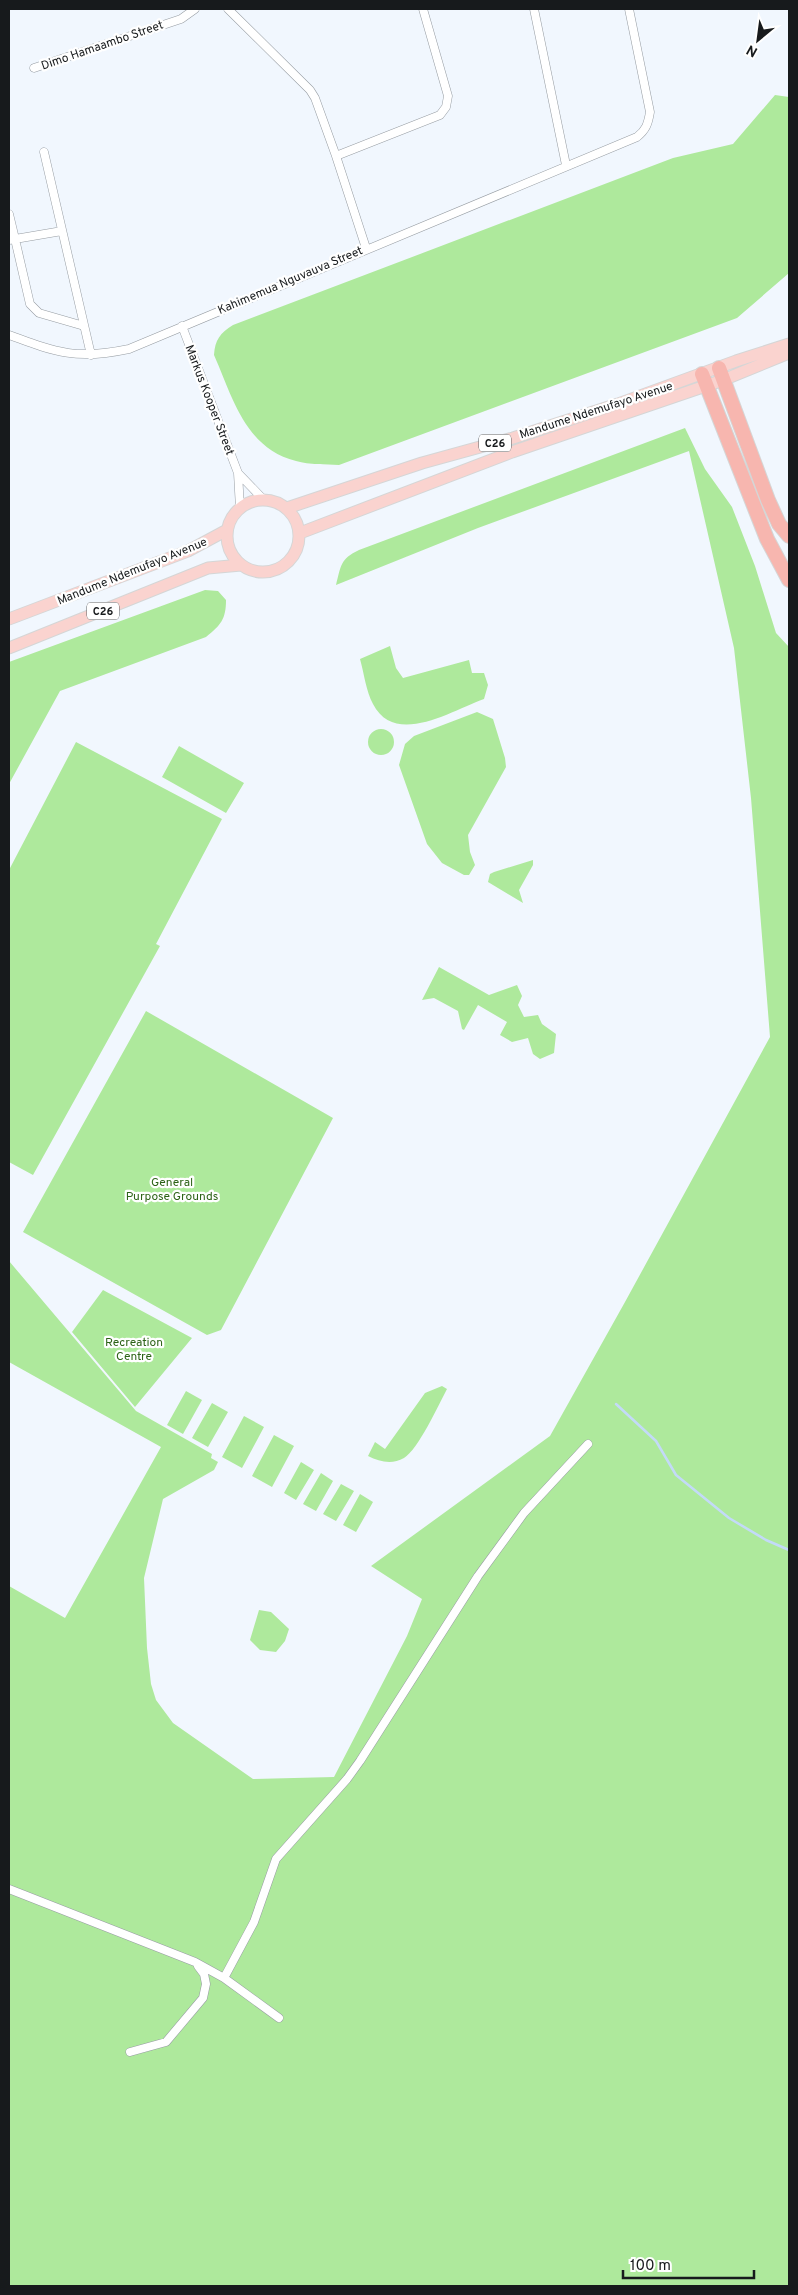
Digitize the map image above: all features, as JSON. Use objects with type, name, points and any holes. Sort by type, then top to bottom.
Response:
[{"type":"highway","points":[[721,374],[768,500],[779,524],[789,536]]},
{"type":"highway","points":[[705,380],[767,539],[789,580]]},
{"type":"main road","name":"Mandume Ndemufayo Avenue","points":[[9,648],[208,568],[242,565],[249,570],[263,572],[276,570],[290,560],[299,545],[300,533],[721,374],[789,344]]},
{"type":"main road","name":"Mandume Ndemufayo Avenue","points":[[721,374],[789,353]]},
{"type":"main road","name":"Mandume Ndemufayo Avenue","points":[[287,508],[422,463],[705,380]]},
{"type":"main road","points":[[242,565],[229,548],[227,530],[232,518],[240,508],[251,502],[267,500],[287,508],[296,520],[300,533]]},
{"type":"main road","name":"Mandume Ndemufayo Avenue","points":[[9,619],[188,551],[227,530]]},
{"type":"street","name":"Dimo Hamaambo Street","points":[[34,68],[181,18],[195,9]]},
{"type":"street","points":[[228,9],[310,90],[319,107],[366,248]]},
{"type":"street","points":[[336,156],[440,115],[446,107],[448,96],[423,9]]},
{"type":"street","points":[[534,9],[566,165]]},
{"type":"street","name":"Kahimemua Nguvauva Street","points":[[9,337],[68,354],[91,354],[129,349],[366,248],[637,137],[649,123],[649,103],[629,9]]},
{"type":"street","points":[[44,152],[91,354]]},
{"type":"street","points":[[9,214],[12,240],[30,304],[39,313],[84,326]]},
{"type":"street","points":[[12,240],[62,231]]},
{"type":"street","name":"Markus Kooper Street","points":[[182,326],[238,473]]},
{"type":"street","points":[[238,473],[267,500]]},
{"type":"street","points":[[238,473],[240,508]]},
{"type":"street","points":[[224,1978],[254,1922],[276,1859],[360,1761],[478,1576],[524,1512],[588,1444]]},
{"type":"street","points":[[9,1889],[195,1962],[224,1978],[280,2018]]},
{"type":"street","points":[[130,2052],[166,2042],[203,1998],[206,1984],[204,1974],[195,1962]]},
{"type":"green space","points":[[775,95],[789,97],[789,273],[737,318],[339,465],[301,462],[279,454],[264,445],[243,419],[214,355],[219,337],[233,325],[673,158],[733,144]]},
{"type":"green space","points":[[685,428],[705,469],[732,507],[755,566],[776,633],[789,647],[789,2286],[9,2286],[9,1586],[65,1618],[161,1447],[9,1362],[9,1261],[136,1411],[212,1454],[211,1458],[218,1462],[214,1470],[163,1499],[144,1578],[147,1648],[151,1684],[156,1700],[173,1723],[253,1779],[334,1777],[407,1636],[422,1599],[371,1566],[550,1436],[770,1037],[751,798],[734,648],[689,451],[478,528],[336,585],[339,573],[345,560],[359,550]]},
{"type":"green space","points":[[205,590],[218,591],[226,600],[224,617],[215,629],[206,637],[60,691],[9,784],[9,662]]},
{"type":"green space","points":[[390,646],[396,668],[403,678],[469,660],[472,673],[484,673],[488,685],[484,699],[424,722],[395,723],[383,717],[371,699],[360,659]]},
{"type":"green space","points":[[477,712],[493,719],[506,767],[468,835],[470,852],[475,865],[469,875],[464,875],[442,863],[427,844],[399,765],[405,744],[414,736]]},
{"type":"green space","points":[[381,729],[390,733],[394,742],[390,751],[381,755],[372,751],[368,742],[372,733]]},
{"type":"green space","points":[[76,742],[222,819],[156,944],[160,946],[33,1175],[9,1162],[9,870]]},
{"type":"green space","points":[[179,746],[244,783],[226,813],[162,777]]},
{"type":"green space","points":[[533,860],[533,865],[519,890],[523,903],[488,882],[490,874],[494,872]]},
{"type":"green space","points":[[439,967],[489,995],[517,985],[522,996],[518,1005],[524,1017],[538,1015],[542,1024],[556,1034],[554,1053],[540,1059],[533,1054],[528,1038],[512,1042],[500,1035],[507,1022],[478,1005],[464,1030],[462,1029],[458,1011],[434,998],[422,1000]]},
{"type":"green space","name":"General Purpose Grounds","points":[[146,1011],[333,1118],[221,1330],[207,1335],[23,1232]]},
{"type":"green space","name":"Recreation Centre","points":[[103,1290],[192,1338],[135,1407],[72,1332]]},
{"type":"green space","points":[[442,1386],[447,1389],[422,1437],[410,1453],[404,1458],[390,1462],[368,1456],[375,1442],[385,1449],[425,1393]]},
{"type":"green space","points":[[186,1391],[202,1400],[183,1434],[167,1425]]},
{"type":"green space","points":[[212,1403],[228,1412],[208,1447],[192,1438]]},
{"type":"green space","points":[[244,1416],[264,1427],[242,1468],[222,1457]]},
{"type":"green space","points":[[274,1435],[294,1446],[272,1487],[252,1476]]},
{"type":"green space","points":[[301,1462],[314,1470],[296,1500],[284,1493]]},
{"type":"green space","points":[[321,1473],[333,1481],[316,1511],[303,1504]]},
{"type":"green space","points":[[341,1484],[354,1491],[336,1521],[323,1514]]},
{"type":"green space","points":[[360,1494],[373,1502],[356,1532],[343,1525]]},
{"type":"green space","points":[[259,1610],[271,1612],[289,1629],[285,1641],[276,1652],[260,1650],[250,1640]]},
{"type":"waterway","points":[[616,1404],[656,1441],[676,1475],[729,1518],[766,1540],[789,1550]]}]
